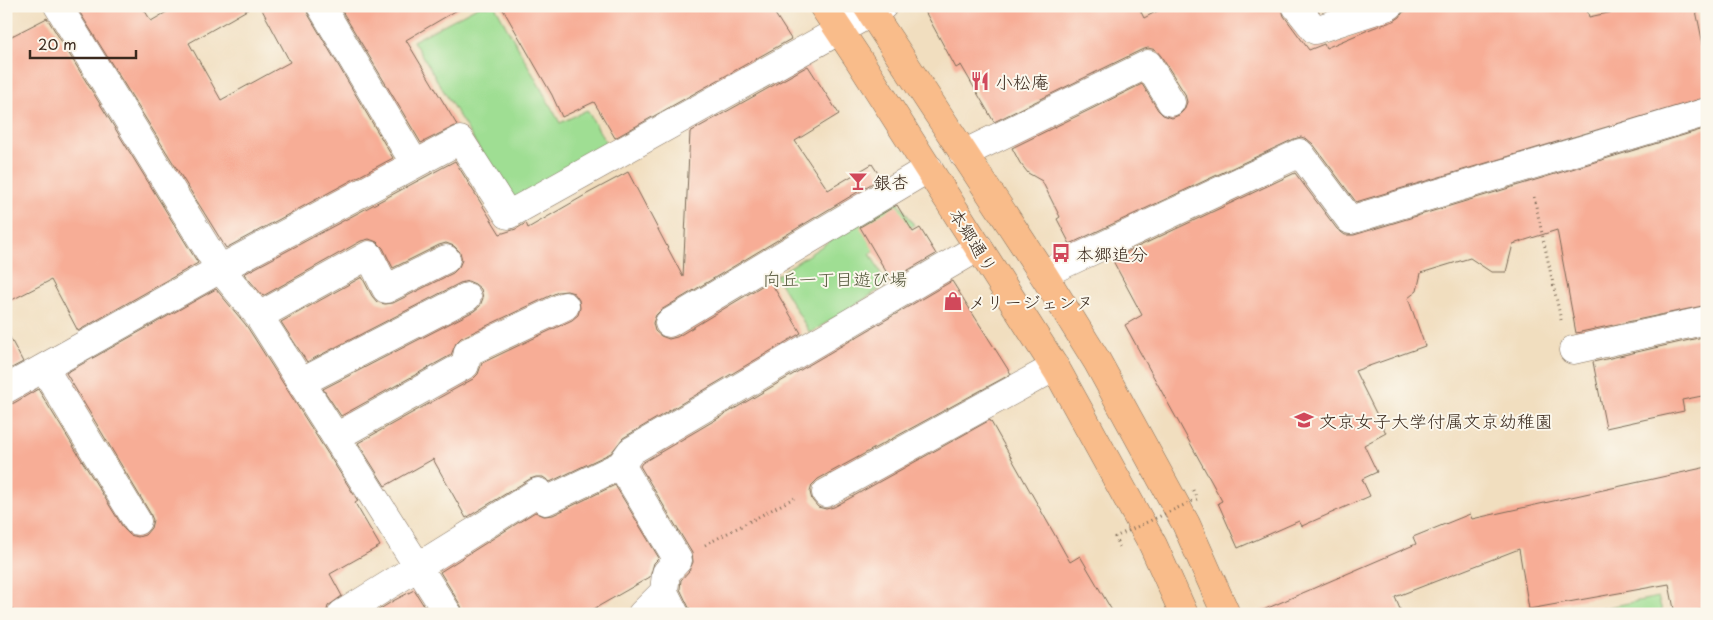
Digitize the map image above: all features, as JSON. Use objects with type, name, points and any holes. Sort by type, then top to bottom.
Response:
[{"type":"main road","name":"本郷通り","points":[[823,6],[929,168],[1055,367],[1153,545],[1184,614]]},
{"type":"main road","points":[[874,8],[963,154],[1043,274],[1097,361],[1186,524],[1226,614]]},
{"type":"street","points":[[58,6],[220,269],[259,316],[448,614]]},
{"type":"street","points":[[321,6],[415,164]]},
{"type":"street","points":[[1296,6],[1315,30],[1388,6]]},
{"type":"street","points":[[6,389],[220,269],[460,140],[508,215],[839,30],[874,8]]},
{"type":"street","points":[[963,154],[1148,64],[1170,102]]},
{"type":"street","points":[[1043,274],[1300,153],[1350,220],[1707,112]]},
{"type":"street","points":[[669,323],[929,168]]},
{"type":"street","points":[[342,614],[538,492],[546,501],[622,465],[631,451],[979,247]]},
{"type":"street","points":[[259,316],[369,255],[386,289],[446,259]]},
{"type":"street","points":[[302,382],[467,297]]},
{"type":"street","points":[[336,437],[465,365],[468,352],[565,306]]},
{"type":"street","points":[[1573,350],[1707,320]]},
{"type":"street","points":[[826,493],[1055,367]]},
{"type":"street","points":[[44,368],[137,521]]},
{"type":"street","points":[[622,465],[678,560],[666,573],[670,603],[642,614]]},
{"type":"path","points":[[1527,167],[1568,351],[1573,350]]},
{"type":"path","points":[[1119,547],[1115,537],[1197,499],[1193,490]]},
{"type":"path","points":[[678,560],[797,496],[826,493]]},
{"type":"green space","points":[[479,6],[495,6],[560,123],[587,110],[611,151],[513,204],[413,41]]},
{"type":"green space","name":"向丘一丁目遊び場","points":[[896,198],[914,225],[870,253],[887,285],[810,333],[776,276]]},
{"type":"green space","points":[[1658,597],[1663,614],[1574,614]]},
{"type":"building","points":[[80,6],[142,6],[151,21],[177,6],[254,6],[189,43],[221,100],[290,62],[260,6],[305,6],[393,158],[226,248],[77,8]]},
{"type":"building","points":[[339,6],[464,6],[406,40],[457,125],[421,143]]},
{"type":"building","points":[[501,6],[770,6],[791,39],[615,138],[594,102],[562,117],[552,95]]},
{"type":"building","points":[[922,6],[1138,6],[1144,18],[1167,6],[1281,6],[1284,16],[1309,50],[1324,44],[1326,48],[1394,21],[1403,12],[1416,6],[1586,6],[1589,17],[1641,6],[1695,6],[1707,63],[1707,97],[1356,202],[1313,144],[1301,137],[1070,244],[1057,219],[1060,217],[1042,181],[1028,173],[1012,148],[1142,84],[1158,110],[1163,115],[1172,118],[1184,110],[1187,102],[1185,94],[1161,56],[1156,50],[1148,48],[994,122],[961,65],[956,68]]},
{"type":"building","points":[[47,18],[198,263],[78,331],[51,280],[6,303],[6,39]]},
{"type":"building","points":[[808,66],[839,114],[795,141],[828,190],[872,164],[881,178],[661,310],[656,315],[653,323],[655,331],[661,336],[669,339],[677,337],[770,281],[801,333],[623,438],[611,453],[550,482],[543,477],[530,479],[466,518],[433,459],[385,486],[358,443],[473,379],[478,374],[482,363],[572,320],[578,315],[580,308],[579,300],[574,293],[567,291],[558,292],[461,338],[456,343],[451,355],[341,416],[323,389],[474,311],[480,306],[483,298],[481,289],[468,281],[460,283],[307,362],[281,322],[362,277],[377,302],[393,303],[453,273],[459,267],[462,260],[460,252],[454,246],[446,243],[393,268],[383,248],[377,242],[369,239],[361,241],[263,296],[244,274],[455,161],[500,234],[516,229],[526,223],[528,228],[628,172],[683,277],[690,132]]},
{"type":"building","points":[[1707,128],[1707,305],[1576,333],[1557,230],[1513,244],[1506,272],[1491,272],[1470,258],[1421,273],[1417,291],[1408,298],[1425,346],[1355,371],[1386,433],[1364,445],[1377,472],[1362,479],[1370,496],[1302,526],[1299,521],[1238,548],[1218,503],[1222,501],[1125,325],[1142,315],[1112,259],[1295,173],[1337,229],[1345,235],[1354,235]]},
{"type":"building","points":[[897,205],[913,232],[920,228],[936,254],[891,280],[860,227]]},
{"type":"building","points":[[952,281],[1011,374],[818,479],[812,485],[810,492],[812,500],[818,507],[826,509],[834,507],[990,420],[1070,562],[1080,556],[1114,614],[692,614],[680,589],[681,580],[689,571],[693,562],[692,553],[640,466],[642,463]]},
{"type":"building","points":[[216,289],[246,325],[358,501],[355,503],[380,546],[330,574],[342,596],[328,606],[326,614],[16,614],[6,600],[6,405],[14,403],[38,389],[124,529],[130,535],[138,537],[145,535],[151,528],[153,520],[150,513],[66,373]]},
{"type":"building","points":[[6,330],[23,362],[6,371]]},
{"type":"building","points":[[1707,336],[1707,395],[1682,400],[1684,411],[1606,428],[1593,362]]},
{"type":"building","points":[[1707,467],[1707,609],[1675,614],[1669,584],[1529,609],[1519,549],[1395,597],[1402,614],[1254,614],[1416,544],[1413,537],[1470,514],[1472,519]]},
{"type":"building","points":[[615,485],[659,558],[654,563],[650,577],[585,614],[464,614],[440,572],[535,512],[544,516],[553,515]]},
{"type":"building","points":[[414,590],[429,614],[372,614],[393,601]]},
{"type":"place","name":"小松庵","points":[[980,81]]},
{"type":"place","name":"銀杏","points":[[858,181]]},
{"type":"place","name":"本郷追分","points":[[1061,253]]},
{"type":"place","name":"メリージェンヌ","points":[[953,301]]},
{"type":"place","name":"文京女子大学付属文京幼稚園","points":[[1304,420]]}]
